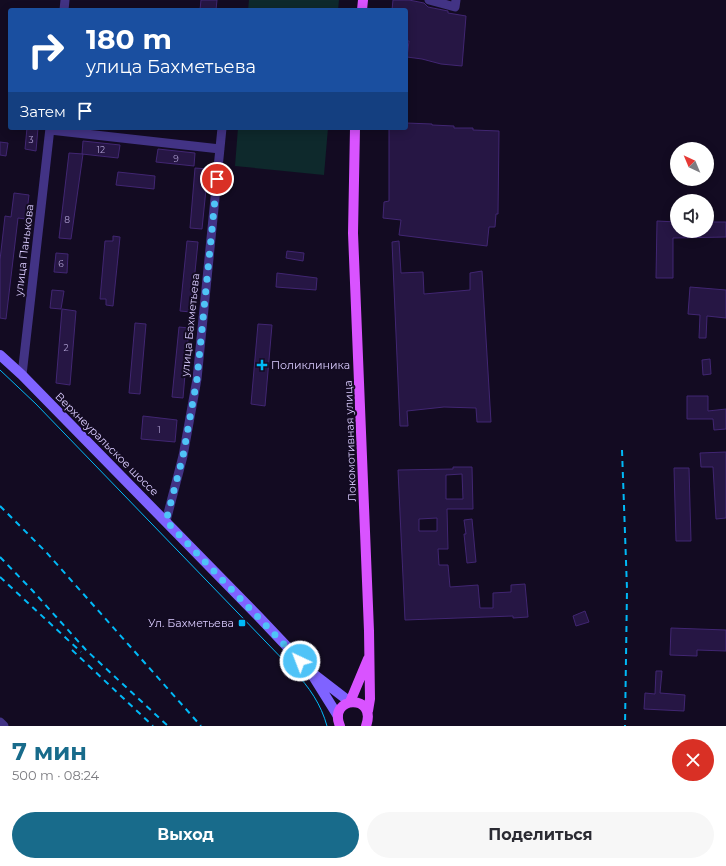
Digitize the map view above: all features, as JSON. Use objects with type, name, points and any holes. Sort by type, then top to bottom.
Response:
[{"type":"main road","name":"Локомотивная улица","points":[[355,130],[353,233],[371,678],[368,711],[369,719],[366,726]]},
{"type":"main road","name":"Верхнеуральское шоссе","points":[[0,355],[22,375],[166,521],[311,672]]},
{"type":"main road","points":[[350,702],[369,657]]},
{"type":"main road","points":[[311,672],[350,702]]},
{"type":"main road","points":[[311,672],[338,716],[340,726]]},
{"type":"main road","points":[[338,716],[340,709],[344,704],[350,702],[357,702],[364,706],[368,711]]},
{"type":"street","points":[[429,0],[455,7],[456,0]]},
{"type":"street","name":"улица Панькова","points":[[22,375],[50,130]]},
{"type":"street","points":[[59,130],[220,148]]},
{"type":"street","name":"улица Бахметьева","points":[[166,521],[183,456],[197,379],[222,130]]},
{"type":"street","points":[[0,722],[4,726]]},
{"type":"green space","points":[[249,0],[339,0],[338,8],[248,8]]},
{"type":"green space","points":[[238,130],[328,130],[324,175],[235,166]]},
{"type":"building","points":[[201,0],[217,0],[216,8],[200,8]]},
{"type":"building","points":[[393,0],[409,0],[424,3],[428,7],[448,11],[448,13],[466,16],[462,66],[441,64],[408,57],[408,8],[392,8]]},
{"type":"building","points":[[408,123],[454,126],[454,128],[473,128],[473,130],[499,131],[498,214],[496,214],[495,227],[489,227],[487,246],[399,235],[401,220],[383,218],[384,202],[389,201],[389,130],[408,130]]},
{"type":"building","points":[[27,130],[38,130],[36,151],[25,149]]},
{"type":"building","points":[[83,141],[120,145],[118,158],[82,154]]},
{"type":"building","points":[[0,142],[8,143],[6,156],[0,155]]},
{"type":"building","points":[[158,149],[195,153],[194,166],[156,162]]},
{"type":"building","points":[[69,153],[83,154],[71,239],[59,238]]},
{"type":"building","points":[[195,168],[208,169],[202,229],[190,228]]},
{"type":"building","points":[[118,172],[155,176],[154,189],[116,185]]},
{"type":"building","points":[[14,193],[29,195],[26,219],[18,218],[6,319],[0,318],[0,260],[5,216],[11,217]]},
{"type":"building","points":[[657,221],[670,222],[670,238],[673,238],[673,278],[656,278]]},
{"type":"building","points":[[714,222],[726,222],[726,237],[714,237]]},
{"type":"building","points":[[113,236],[120,237],[113,306],[106,305],[106,299],[100,299],[105,241],[113,241]]},
{"type":"building","points":[[187,241],[198,242],[191,312],[180,311]]},
{"type":"building","points":[[399,241],[401,273],[423,272],[424,294],[470,290],[470,273],[482,271],[491,422],[477,422],[476,408],[444,407],[407,411],[408,426],[400,426],[392,242]]},
{"type":"building","points":[[287,251],[304,253],[303,261],[286,258]]},
{"type":"building","points":[[56,253],[68,254],[67,273],[54,272]]},
{"type":"building","points":[[277,273],[317,278],[316,290],[276,287]]},
{"type":"building","points":[[690,287],[726,290],[726,318],[707,316],[706,338],[699,338],[700,315],[688,314]]},
{"type":"building","points":[[52,290],[64,291],[61,309],[50,308]]},
{"type":"building","points":[[62,309],[76,311],[70,385],[56,383]]},
{"type":"building","points":[[135,323],[146,324],[140,394],[129,393]]},
{"type":"building","name":"Поликлиника","points":[[258,324],[272,325],[265,406],[251,404]]},
{"type":"building","points":[[179,327],[189,328],[183,398],[172,397]]},
{"type":"building","points":[[710,359],[711,374],[703,375],[702,360]]},
{"type":"building","points":[[687,396],[708,396],[708,411],[726,409],[726,429],[714,430],[713,419],[687,419]]},
{"type":"building","points":[[143,416],[177,420],[175,442],[141,439]]},
{"type":"building","points":[[726,452],[726,518],[716,519],[713,467],[701,467],[700,453]]},
{"type":"building","points":[[453,467],[472,467],[473,509],[447,509],[448,549],[438,549],[439,565],[448,565],[450,587],[478,585],[480,608],[493,608],[493,593],[511,592],[511,585],[525,584],[528,617],[513,618],[513,616],[405,620],[398,470],[453,469]],"holes":[[[462,474],[463,499],[446,499],[446,475]],[[437,518],[437,531],[419,531],[419,519]]]},
{"type":"building","points":[[674,468],[689,468],[691,541],[676,541]]},
{"type":"building","points":[[472,519],[476,562],[467,563],[464,520]]},
{"type":"building","points":[[585,611],[589,622],[576,626],[573,616]]},
{"type":"building","points":[[671,628],[726,630],[726,651],[697,650],[697,656],[670,655]]},
{"type":"building","points":[[656,671],[662,671],[660,693],[685,695],[684,711],[644,709],[645,693],[655,694]]},
{"type":"tram line","points":[[0,370],[36,404],[294,671],[314,696],[327,726]]},
{"type":"railway","points":[[622,450],[627,589],[625,726]]},
{"type":"railway","points":[[0,506],[46,552],[201,726]]},
{"type":"railway","points":[[0,557],[86,650],[168,726]]},
{"type":"railway","points":[[0,577],[81,652]]},
{"type":"railway","points":[[72,650],[153,726]]},
{"type":"place","name":"Поликлиника","points":[[262,365]]},
{"type":"place","name":"Ул. Бахметьева","points":[[242,623]]},
{"type":"route","points":[[217,179],[197,379],[183,456],[166,521],[260,617],[300,661]]}]
